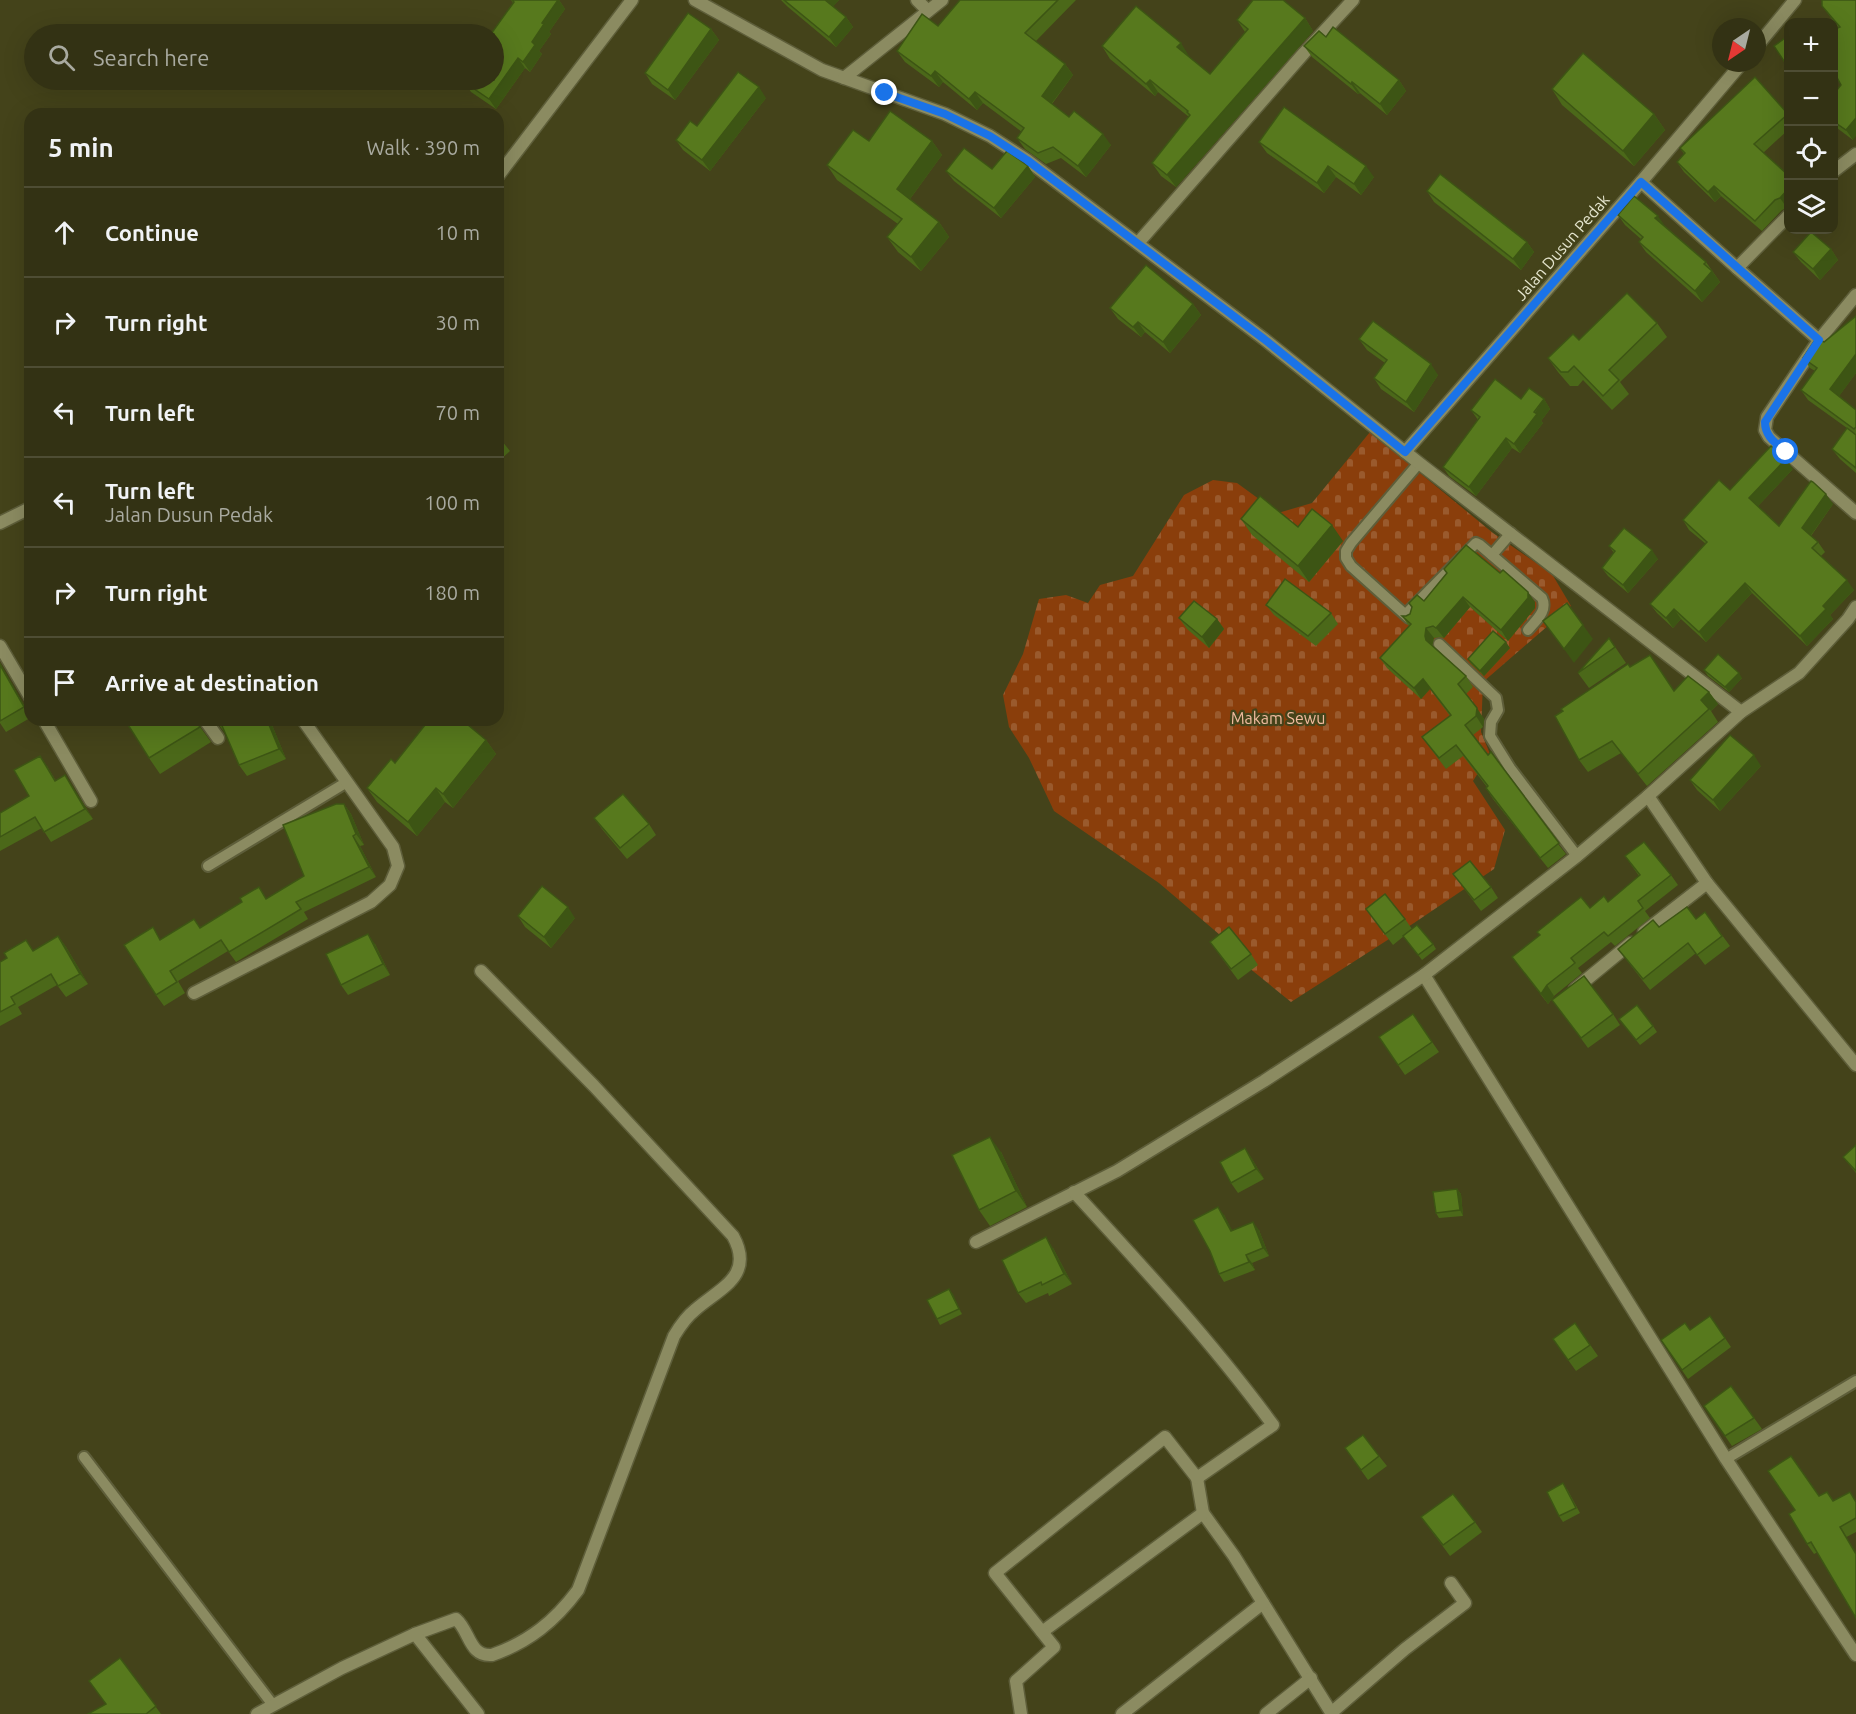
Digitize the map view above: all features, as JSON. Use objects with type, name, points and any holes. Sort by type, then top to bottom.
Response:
[{"type":"street","points":[[504,168],[632,0]]},
{"type":"street","points":[[695,0],[822,70],[945,114],[990,136],[1027,160],[1264,339],[1511,533],[1656,652],[1741,712]]},
{"type":"street","points":[[917,0],[928,11]]},
{"type":"street","points":[[844,78],[942,0]]},
{"type":"street","points":[[1138,243],[1353,0]]},
{"type":"street","points":[[1766,35],[1795,0]]},
{"type":"street","name":"Jalan Dusun Pedak","points":[[1405,452],[1734,72]]},
{"type":"street","points":[[1838,167],[1856,154]]},
{"type":"street","points":[[1641,182],[1819,340]]},
{"type":"street","points":[[1737,268],[1784,220]]},
{"type":"street","points":[[1856,295],[1819,340],[1767,417],[1765,430],[1769,437],[1856,513]]},
{"type":"street","points":[[0,523],[24,511]]},
{"type":"street","points":[[976,1242],[1117,1170],[1264,1081],[1424,975],[1577,856],[1741,712],[1799,673],[1856,607]]},
{"type":"street","points":[[0,646],[24,687]]},
{"type":"street","points":[[47,726],[91,801]]},
{"type":"street","points":[[209,726],[218,738]]},
{"type":"street","points":[[194,993],[371,902],[390,885],[398,866],[393,847],[307,726]]},
{"type":"street","points":[[1648,796],[1707,883],[1856,1065]]},
{"type":"street","points":[[1568,994],[1707,883]]},
{"type":"street","points":[[257,1714],[342,1668],[415,1634],[456,1619],[462,1624],[478,1653],[484,1656],[492,1655],[543,1629],[562,1611],[578,1590],[674,1336],[694,1310],[729,1283],[737,1272],[741,1260],[739,1248],[733,1236],[594,1086],[482,971]]},
{"type":"street","points":[[1424,975],[1726,1459],[1856,1655]]},
{"type":"street","points":[[1074,1192],[1164,1290],[1244,1386],[1273,1425],[1197,1478]]},
{"type":"street","points":[[1021,1714],[1016,1681],[1054,1647],[995,1573],[1165,1437],[1197,1478],[1203,1513],[1234,1556],[1331,1713],[1405,1649],[1465,1603],[1451,1583]]},
{"type":"street","points":[[1042,1632],[1203,1513]]},
{"type":"street","points":[[1122,1714],[1263,1603]]},
{"type":"street","points":[[415,1634],[478,1714]]},
{"type":"street","points":[[1266,1714],[1311,1678]]},
{"type":"lane","points":[[1419,463],[1351,543],[1346,551],[1346,558],[1351,566],[1409,617],[1476,543],[1542,598],[1545,606],[1543,611],[1528,630]]},
{"type":"lane","points":[[1492,555],[1511,533]]},
{"type":"lane","points":[[1439,644],[1496,698],[1498,710],[1491,722],[1490,736],[1510,768],[1577,856]]},
{"type":"lane","points":[[208,866],[347,782]]},
{"type":"lane","points":[[1726,1459],[1856,1382]]},
{"type":"lane","points":[[84,1457],[273,1705]]},
{"type":"green space","name":"Makam Sewu","points":[[1370,432],[1493,533],[1552,574],[1571,606],[1483,682],[1481,732],[1490,754],[1473,781],[1505,830],[1494,869],[1291,1002],[1243,963],[1220,935],[1159,883],[1054,811],[1029,758],[1009,727],[1003,695],[1023,654],[1039,599],[1066,595],[1088,603],[1100,585],[1133,576],[1184,495],[1213,480],[1237,483],[1278,513],[1312,503]]},
{"type":"building","points":[[512,0],[558,0],[532,42],[535,45],[523,62],[518,58],[504,78],[504,24],[498,24],[514,2]]},
{"type":"building","points":[[784,0],[825,0],[846,17],[829,37]]},
{"type":"building","points":[[960,0],[1058,0],[1025,33],[1065,64],[1042,96],[1069,117],[1074,111],[1103,134],[1078,166],[1053,147],[1038,153],[1017,138],[1024,128],[975,92],[969,99],[935,71],[931,76],[897,51],[922,14],[938,26]]},
{"type":"building","points":[[1253,0],[1283,0],[1305,18],[1167,175],[1152,163],[1190,115],[1188,111],[1150,80],[1146,84],[1102,46],[1136,6],[1181,43],[1177,47],[1210,74],[1248,29],[1237,20]]},
{"type":"building","points":[[1822,0],[1856,0],[1856,118],[1846,130],[1838,124],[1838,89],[1841,85],[1838,79],[1838,28],[1840,27],[1838,18],[1832,18],[1822,6]]},
{"type":"building","points":[[688,13],[711,29],[668,90],[645,73]]},
{"type":"building","points":[[1333,27],[1399,80],[1380,104],[1304,46],[1319,31],[1326,37]]},
{"type":"building","points":[[1784,39],[1784,61],[1774,46]]},
{"type":"building","points":[[1583,53],[1654,114],[1623,151],[1552,89]]},
{"type":"building","points":[[738,72],[759,87],[702,160],[676,140],[690,121],[697,126]]},
{"type":"building","points":[[1755,77],[1784,110],[1784,118],[1754,144],[1784,171],[1784,194],[1755,221],[1714,186],[1708,192],[1677,162],[1685,153],[1680,148]]},
{"type":"building","points":[[476,90],[495,90],[489,99]]},
{"type":"building","points":[[1284,107],[1366,166],[1354,184],[1328,166],[1317,183],[1259,142]]},
{"type":"building","points":[[890,111],[932,141],[897,189],[939,222],[911,257],[887,237],[902,219],[827,165],[853,130],[869,141]]},
{"type":"building","points":[[964,148],[992,169],[1007,151],[1028,166],[994,208],[946,171]]},
{"type":"building","points":[[1440,174],[1527,242],[1513,259],[1427,191]]},
{"type":"building","points":[[1634,196],[1658,216],[1655,218],[1706,262],[1704,264],[1712,271],[1695,291],[1639,242],[1643,237],[1618,215]]},
{"type":"building","points":[[1809,234],[1813,234],[1831,249],[1813,269],[1793,252]]},
{"type":"building","points":[[1146,265],[1193,304],[1163,342],[1138,322],[1133,327],[1110,308]]},
{"type":"building","points":[[1627,293],[1657,323],[1609,370],[1619,380],[1603,396],[1574,366],[1568,372],[1561,372],[1548,358],[1573,334],[1579,340]]},
{"type":"building","points":[[1856,316],[1856,354],[1830,389],[1856,410],[1854,429],[1801,390],[1817,368],[1803,358],[1817,337],[1824,342]]},
{"type":"building","points":[[1373,321],[1431,364],[1406,402],[1374,378],[1387,360],[1359,339]]},
{"type":"building","points":[[1495,379],[1521,399],[1529,388],[1544,399],[1534,412],[1537,414],[1514,444],[1506,438],[1469,487],[1443,467],[1480,417],[1471,410]]},
{"type":"building","points":[[1847,428],[1856,435],[1856,468],[1832,449]]},
{"type":"building","points":[[1771,446],[1786,459],[1749,498],[1779,526],[1811,481],[1813,482],[1826,494],[1802,528],[1818,542],[1812,548],[1847,580],[1823,606],[1826,609],[1800,636],[1745,583],[1699,632],[1674,609],[1666,618],[1650,604],[1707,542],[1683,520],[1719,480],[1730,490]]},
{"type":"building","points":[[1260,496],[1298,527],[1312,509],[1332,525],[1298,566],[1241,519]]},
{"type":"building","points":[[1624,528],[1652,550],[1623,585],[1602,568],[1615,551],[1609,546]]},
{"type":"building","points":[[1466,545],[1500,573],[1503,570],[1528,592],[1528,598],[1501,630],[1463,597],[1436,628],[1433,626],[1426,628],[1425,636],[1426,640],[1466,676],[1458,684],[1477,708],[1476,716],[1465,725],[1488,755],[1491,752],[1559,843],[1540,858],[1456,745],[1439,758],[1422,737],[1451,715],[1423,679],[1414,688],[1380,658],[1411,624],[1402,616],[1410,614],[1412,607],[1409,603],[1417,595],[1424,601],[1447,573],[1444,569]]},
{"type":"building","points":[[1285,579],[1331,613],[1308,636],[1266,605]]},
{"type":"building","points":[[1194,601],[1217,619],[1202,637],[1179,618]]},
{"type":"building","points":[[1567,603],[1583,625],[1564,649],[1543,621]]},
{"type":"building","points":[[1493,631],[1506,642],[1480,671],[1468,659]]},
{"type":"building","points":[[1609,638],[1615,647],[1578,673]]},
{"type":"building","points":[[1718,654],[1739,673],[1725,687],[1704,670]]},
{"type":"building","points":[[1650,655],[1674,691],[1688,676],[1709,692],[1701,700],[1709,709],[1638,774],[1612,741],[1579,760],[1555,716],[1563,711],[1561,709],[1628,664],[1630,667]]},
{"type":"building","points":[[0,665],[24,707],[0,721]]},
{"type":"building","points":[[129,726],[200,727],[149,758]]},
{"type":"building","points":[[222,726],[269,726],[279,749],[239,765]]},
{"type":"building","points":[[424,726],[469,726],[486,740],[443,794],[436,788],[408,822],[367,788],[391,759],[395,763]]},
{"type":"building","points":[[1730,735],[1754,755],[1713,800],[1690,780]]},
{"type":"building","points":[[40,756],[55,781],[65,775],[85,809],[44,832],[35,817],[0,837],[0,813],[29,796],[14,770]]},
{"type":"building","points":[[623,794],[649,824],[620,848],[594,818]]},
{"type":"building","points":[[336,804],[344,804],[356,834],[353,836],[369,867],[296,902],[301,909],[229,952],[221,940],[170,971],[177,982],[156,995],[124,945],[153,927],[160,940],[194,919],[200,928],[242,902],[240,898],[259,887],[266,899],[304,876],[283,825]]},
{"type":"building","points":[[1644,842],[1671,875],[1638,901],[1643,908],[1608,936],[1604,932],[1571,958],[1575,963],[1547,985],[1541,994],[1512,957],[1540,935],[1537,932],[1581,897],[1590,908],[1604,896],[1608,902],[1640,875],[1625,856]]},
{"type":"building","points":[[1470,861],[1491,887],[1474,900],[1453,874]]},
{"type":"building","points":[[542,886],[568,907],[544,937],[518,916]]},
{"type":"building","points":[[1385,894],[1405,919],[1385,934],[1366,909]]},
{"type":"building","points":[[1687,907],[1696,919],[1705,912],[1722,936],[1697,955],[1688,943],[1643,979],[1618,949],[1653,920],[1659,927]]},
{"type":"building","points":[[1417,925],[1433,944],[1418,955],[1403,936]]},
{"type":"building","points":[[1229,927],[1251,954],[1231,969],[1210,942]]},
{"type":"building","points":[[368,934],[383,964],[341,985],[326,954]]},
{"type":"building","points":[[58,936],[80,974],[58,986],[51,974],[11,997],[15,1004],[0,1012],[0,962],[7,958],[4,953],[26,940],[33,951]]},
{"type":"building","points":[[1584,976],[1613,1014],[1581,1038],[1552,1000]]},
{"type":"building","points":[[1637,1005],[1653,1026],[1636,1040],[1619,1019]]},
{"type":"building","points":[[1413,1014],[1432,1042],[1398,1065],[1379,1037]]},
{"type":"building","points":[[990,1137],[1016,1191],[979,1210],[952,1155]]},
{"type":"building","points":[[1856,1145],[1856,1171],[1843,1157]]},
{"type":"building","points":[[1245,1148],[1256,1169],[1231,1183],[1220,1162]]},
{"type":"building","points":[[1457,1189],[1460,1210],[1436,1213],[1433,1192]]},
{"type":"building","points":[[1218,1207],[1231,1231],[1253,1222],[1263,1248],[1246,1255],[1249,1262],[1219,1274],[1210,1251],[1193,1220]]},
{"type":"building","points":[[1046,1237],[1064,1274],[1018,1293],[1002,1260]]},
{"type":"building","points":[[949,1289],[959,1309],[937,1319],[927,1300]]},
{"type":"building","points":[[1710,1316],[1725,1338],[1682,1370],[1661,1340],[1685,1323],[1690,1330]]},
{"type":"building","points":[[1575,1323],[1590,1345],[1568,1360],[1553,1339]]},
{"type":"building","points":[[1731,1386],[1754,1418],[1725,1436],[1704,1406]]},
{"type":"building","points":[[1363,1435],[1379,1456],[1361,1470],[1345,1448]]},
{"type":"building","points":[[1791,1456],[1819,1496],[1827,1492],[1833,1501],[1850,1492],[1856,1502],[1856,1518],[1840,1527],[1856,1554],[1856,1618],[1811,1542],[1807,1544],[1789,1514],[1795,1510],[1768,1471]]},
{"type":"building","points":[[1563,1483],[1576,1508],[1559,1516],[1547,1492]]},
{"type":"building","points":[[1453,1494],[1475,1522],[1443,1545],[1421,1517]]},
{"type":"building","points":[[120,1658],[156,1706],[146,1714],[88,1714],[106,1704],[89,1681]]},
{"type":"route","points":[[885,93],[945,114],[990,136],[1027,160],[1264,339],[1405,452],[1641,182],[1819,340],[1765,422],[1765,430],[1769,437],[1786,452]]}]
